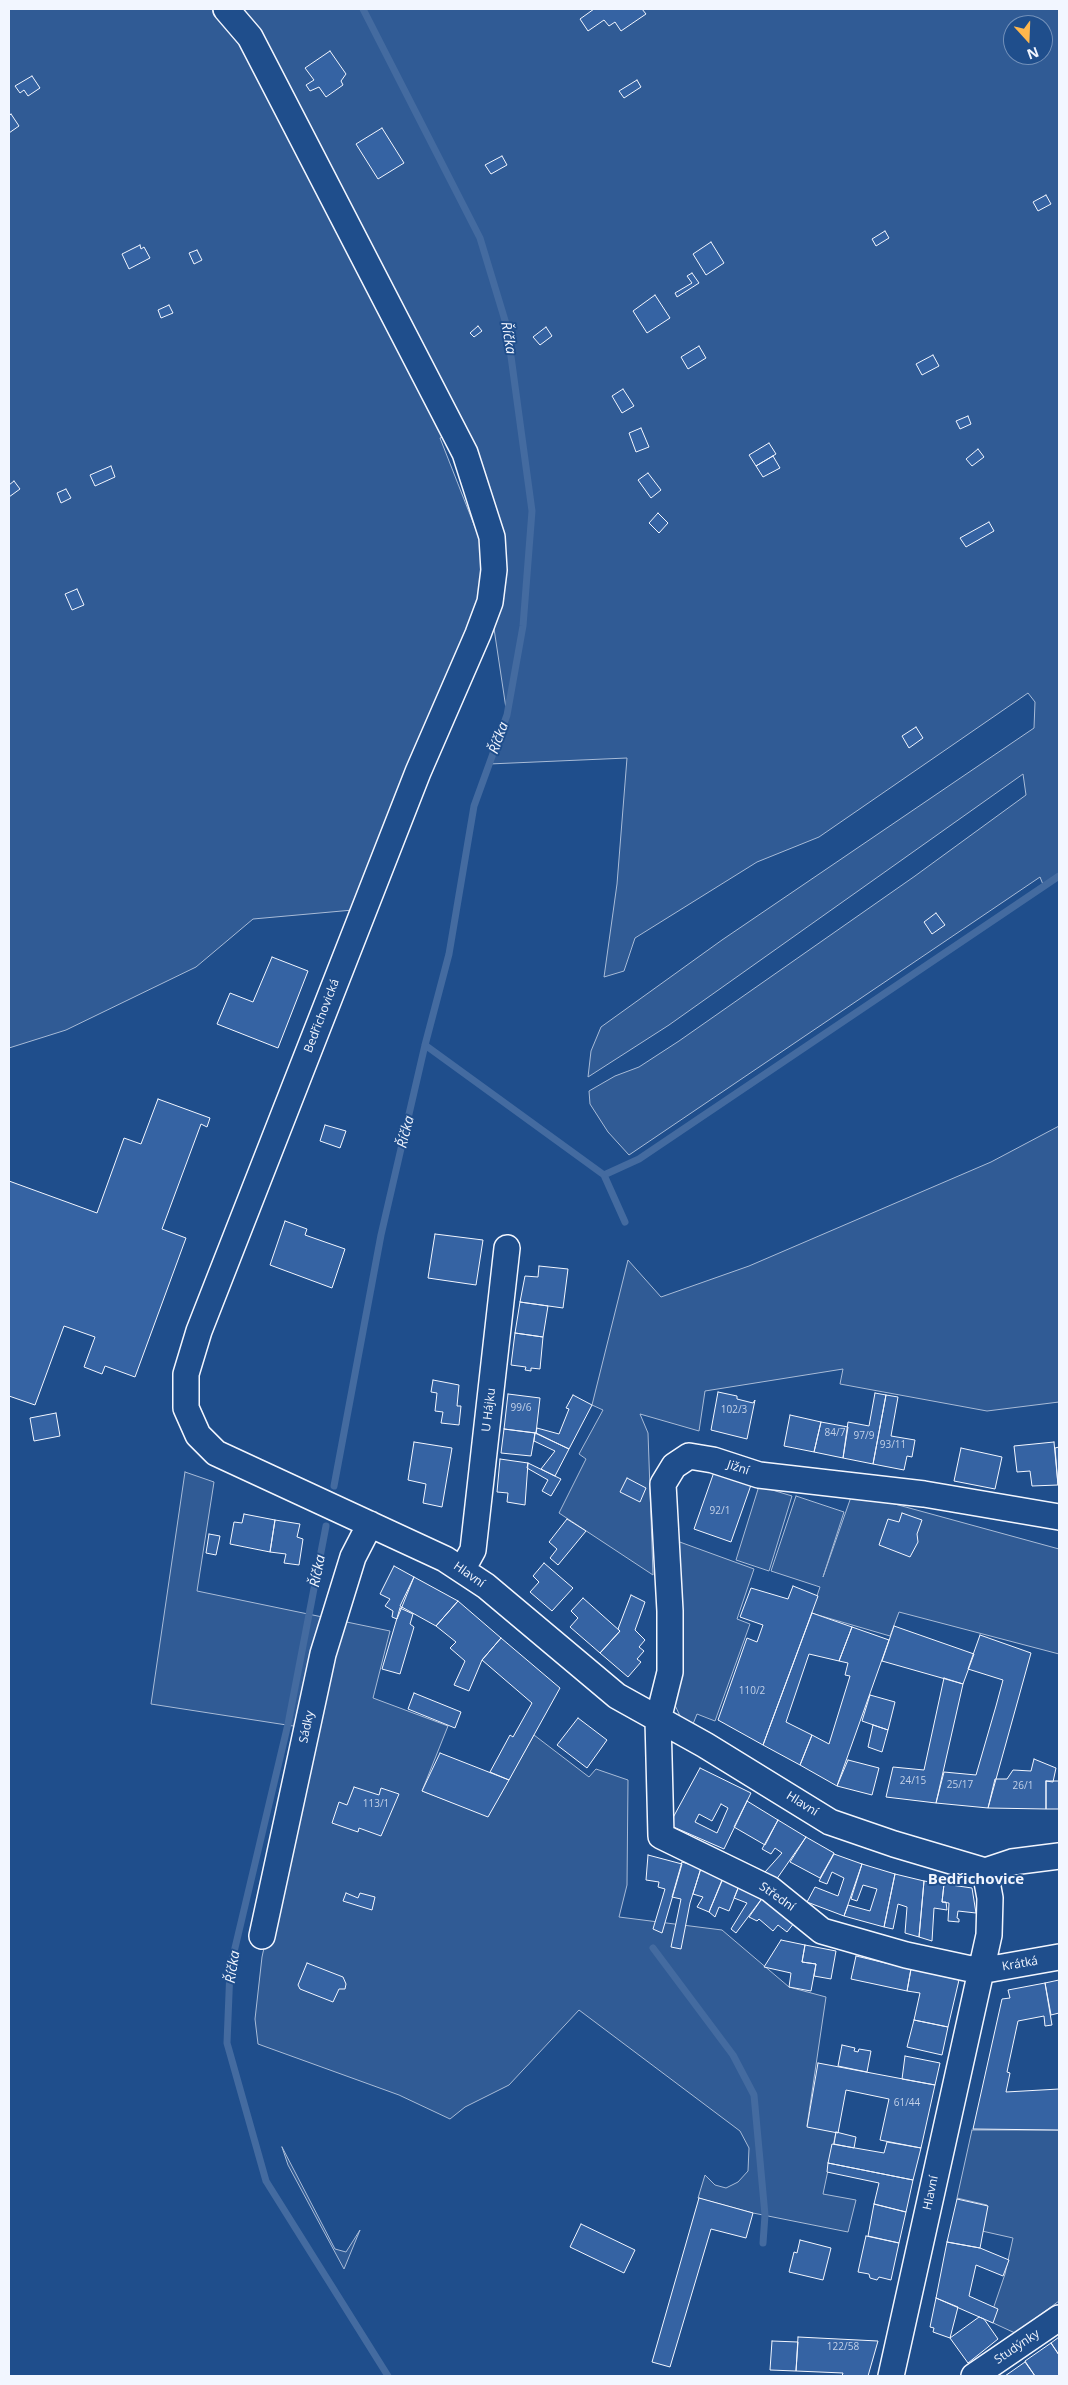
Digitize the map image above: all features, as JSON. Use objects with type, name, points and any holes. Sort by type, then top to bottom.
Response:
[{"type":"street","name":"Bedřichovická","points":[[198,1434],[189,1417],[184,1390],[189,1361],[199,1330],[418,772],[478,634],[490,602],[494,570],[492,537],[465,453],[250,37],[226,9]]},
{"type":"street","name":"U Hájku","points":[[462,1570],[472,1550],[507,1248]]},
{"type":"street","name":"Hlavní","points":[[198,1434],[210,1447],[230,1461],[430,1551],[462,1570],[529,1621],[617,1696],[712,1749],[830,1822],[894,1844],[985,1871],[990,1898],[989,1935],[891,2376]]},
{"type":"street","name":"Jižní","points":[[658,1720],[670,1672],[670,1611],[663,1484],[674,1466],[689,1456],[713,1460],[759,1475],[924,1494],[1059,1517]]},
{"type":"street","name":"Sádky","points":[[262,1936],[323,1654],[353,1557],[370,1524]]},
{"type":"street","name":"Střední","points":[[658,1720],[660,1836],[770,1889],[822,1931],[906,1955],[980,1970]]},
{"type":"street","points":[[985,1871],[1012,1862],[1059,1856]]},
{"type":"street","name":"Krátká","points":[[980,1970],[1059,1957]]},
{"type":"street","name":"Studýnky","points":[[974,2376],[1059,2318]]},
{"type":"shaded area","points":[[9,9],[1059,9],[1059,876],[1044,887],[1040,877],[629,1155],[608,1132],[590,1104],[589,1091],[615,1076],[639,1067],[679,1041],[915,876],[1026,795],[1023,774],[669,1025],[588,1077],[591,1051],[601,1027],[722,940],[1034,728],[1035,702],[1028,693],[819,837],[757,862],[635,938],[624,971],[604,977],[617,884],[627,758],[489,764],[507,715],[490,602],[494,570],[454,432],[440,438],[480,540],[483,574],[476,614],[353,910],[253,919],[196,967],[66,1030],[9,1048]]},
{"type":"shaded area","points":[[1059,1126],[1059,1402],[987,1411],[840,1384],[843,1369],[705,1391],[699,1431],[640,1414],[648,1433],[653,1575],[559,1513],[586,1459],[579,1454],[603,1410],[592,1405],[628,1260],[661,1297],[749,1266],[991,1162]]},
{"type":"shaded area","points":[[185,1472],[214,1482],[197,1591],[390,1631],[373,1698],[448,1726],[422,1791],[488,1816],[534,1735],[589,1777],[596,1769],[628,1780],[627,1885],[619,1917],[722,1930],[789,1987],[826,1997],[807,2126],[836,2132],[823,2194],[856,2200],[848,2232],[753,2213],[698,2198],[705,2175],[715,2185],[726,2188],[738,2182],[748,2171],[749,2148],[740,2131],[579,2010],[509,2085],[465,2107],[450,2119],[399,2095],[258,2044],[255,2019],[262,1957],[285,1853],[306,1728],[151,1704]]},
{"type":"shaded area","points":[[759,1486],[792,1496],[769,1571],[736,1560]]},
{"type":"shaded area","points":[[796,1496],[844,1512],[823,1577],[851,1497],[891,1503],[1059,1549],[1059,1654],[899,1612],[890,1636],[811,1613],[820,1587],[771,1571]]},
{"type":"shaded area","points":[[677,1541],[754,1569],[737,1619],[750,1624],[715,1721],[697,1714],[693,1724],[684,1721],[673,1701]]},
{"type":"shaded area","points":[[972,2130],[1059,2130],[1059,2301],[1015,2333],[989,2321],[1005,2274],[1013,2238],[982,2231],[987,2205],[957,2198]]},
{"type":"shaded area","points":[[282,2147],[335,2249],[346,2252],[360,2230],[344,2269],[288,2165]]},
{"type":"building","points":[[594,9],[642,9],[646,14],[621,31],[615,22],[609,26],[604,20],[588,31],[580,19]]},
{"type":"building","points":[[330,51],[346,74],[341,81],[343,85],[326,97],[319,87],[310,91],[306,85],[314,80],[305,68]]},
{"type":"building","points":[[32,76],[40,88],[28,96],[24,90],[20,93],[15,86]]},
{"type":"building","points":[[637,80],[641,87],[624,98],[619,91]]},
{"type":"building","points":[[11,114],[19,126],[9,133],[9,116]]},
{"type":"building","points":[[382,128],[404,163],[378,179],[356,144]]},
{"type":"building","points":[[502,156],[507,165],[491,174],[485,165]]},
{"type":"building","points":[[1046,195],[1051,204],[1038,211],[1033,202]]},
{"type":"building","points":[[885,231],[889,238],[876,246],[872,239]]},
{"type":"building","points":[[711,242],[724,263],[706,275],[693,254]]},
{"type":"building","points":[[140,245],[141,249],[144,247],[150,258],[129,269],[122,254]]},
{"type":"building","points":[[197,250],[202,260],[194,264],[189,253]]},
{"type":"building","points":[[692,273],[699,283],[677,297],[675,293],[692,283],[687,276]]},
{"type":"building","points":[[655,295],[670,318],[647,333],[633,311]]},
{"type":"building","points":[[169,305],[173,313],[161,318],[158,310]]},
{"type":"building","points":[[478,326],[482,331],[474,337],[470,333]]},
{"type":"building","points":[[546,327],[552,336],[540,345],[533,337]]},
{"type":"building","points":[[699,346],[706,358],[688,369],[681,357]]},
{"type":"building","points":[[933,355],[939,366],[922,375],[916,364]]},
{"type":"building","points":[[623,389],[634,406],[622,413],[612,396]]},
{"type":"building","points":[[968,416],[971,424],[960,429],[956,421]]},
{"type":"building","points":[[641,428],[649,447],[636,452],[629,433]]},
{"type":"building","points":[[769,443],[776,454],[756,466],[749,455]]},
{"type":"building","points":[[978,449],[984,457],[972,466],[966,459]]},
{"type":"building","points":[[773,456],[780,468],[763,477],[756,466]]},
{"type":"building","points":[[111,466],[115,477],[95,486],[90,475]]},
{"type":"building","points":[[648,473],[661,490],[651,498],[638,480]]},
{"type":"building","points":[[14,481],[20,489],[9,497],[9,485]]},
{"type":"building","points":[[66,489],[71,498],[61,503],[57,493]]},
{"type":"building","points":[[658,513],[668,523],[659,533],[649,523]]},
{"type":"building","points":[[989,522],[994,531],[966,547],[960,538]]},
{"type":"building","points":[[77,589],[84,605],[72,610],[65,594]]},
{"type":"building","points":[[916,727],[923,738],[909,748],[902,736]]},
{"type":"building","points":[[936,913],[945,925],[932,934],[924,922]]},
{"type":"building","points":[[272,957],[308,971],[278,1048],[217,1024],[230,993],[253,1002]]},
{"type":"building","points":[[158,1099],[210,1118],[207,1127],[201,1124],[162,1229],[186,1238],[135,1377],[105,1366],[102,1374],[84,1367],[95,1337],[64,1326],[35,1405],[9,1396],[9,1181],[97,1213],[124,1138],[141,1144]]},
{"type":"building","points":[[325,1125],[346,1131],[340,1148],[320,1141]]},
{"type":"building","points":[[285,1221],[307,1229],[305,1235],[345,1249],[332,1288],[270,1265]]},
{"type":"building","points":[[435,1234],[483,1240],[476,1285],[428,1278]]},
{"type":"building","points":[[539,1266],[568,1269],[563,1308],[520,1302],[525,1276],[538,1277]]},
{"type":"building","points":[[520,1302],[548,1306],[543,1337],[515,1333]]},
{"type":"building","points":[[515,1333],[543,1337],[540,1369],[531,1368],[531,1371],[525,1370],[526,1367],[511,1365]]},
{"type":"building","points":[[433,1380],[459,1385],[457,1406],[461,1406],[459,1425],[441,1423],[443,1412],[435,1411],[437,1393],[431,1392]]},
{"type":"building","points":[[718,1392],[737,1396],[737,1399],[753,1403],[755,1400],[747,1439],[711,1430]]},
{"type":"building","points":[[875,1393],[886,1395],[873,1464],[843,1458],[848,1422],[869,1426]]},
{"type":"building","points":[[508,1394],[540,1398],[536,1433],[504,1429]]},
{"type":"building","points":[[573,1395],[592,1405],[569,1449],[536,1433],[537,1428],[559,1434],[569,1409],[566,1408]]},
{"type":"building","points":[[886,1395],[898,1397],[891,1436],[915,1440],[912,1457],[907,1456],[904,1470],[873,1464]]},
{"type":"building","points":[[56,1413],[60,1436],[34,1441],[30,1418]]},
{"type":"building","points":[[790,1415],[821,1422],[814,1452],[784,1446]]},
{"type":"building","points":[[821,1422],[848,1427],[843,1458],[814,1452]]},
{"type":"building","points":[[504,1429],[535,1433],[531,1456],[501,1453]]},
{"type":"building","points":[[535,1433],[569,1449],[555,1476],[541,1469],[555,1451],[534,1441]]},
{"type":"building","points":[[414,1442],[452,1448],[442,1507],[423,1503],[426,1484],[408,1480]]},
{"type":"building","points":[[1054,1442],[1058,1485],[1032,1486],[1030,1471],[1017,1472],[1014,1446]]},
{"type":"building","points":[[1059,1447],[1059,1484],[1058,1485],[1055,1448]]},
{"type":"building","points":[[961,1448],[1002,1457],[995,1489],[954,1481]]},
{"type":"building","points":[[500,1459],[528,1463],[525,1505],[507,1502],[508,1493],[497,1492]]},
{"type":"building","points":[[528,1463],[561,1479],[551,1496],[542,1491],[548,1480],[527,1468]]},
{"type":"building","points":[[714,1472],[751,1485],[731,1542],[694,1529]]},
{"type":"building","points":[[627,1478],[646,1488],[640,1502],[620,1492]]},
{"type":"building","points":[[902,1513],[922,1520],[917,1534],[918,1542],[910,1557],[879,1545],[888,1519],[899,1522]]},
{"type":"building","points":[[244,1514],[275,1520],[270,1552],[230,1544],[234,1522],[242,1523]]},
{"type":"building","points":[[567,1519],[586,1531],[558,1565],[550,1558],[557,1549],[549,1542]]},
{"type":"building","points":[[275,1520],[300,1524],[297,1537],[303,1539],[299,1565],[284,1563],[286,1554],[270,1552]]},
{"type":"building","points":[[209,1534],[220,1536],[216,1555],[206,1553]]},
{"type":"building","points":[[544,1563],[573,1588],[552,1611],[530,1592],[539,1582],[533,1576]]},
{"type":"building","points":[[394,1566],[414,1577],[397,1619],[392,1617],[393,1611],[385,1606],[390,1599],[380,1594]]},
{"type":"building","points":[[414,1577],[458,1601],[436,1626],[400,1606]]},
{"type":"building","points":[[793,1586],[818,1596],[763,1745],[718,1720],[747,1638],[757,1642],[763,1625],[740,1617],[751,1588],[788,1599]]},
{"type":"building","points":[[631,1595],[645,1602],[635,1630],[645,1640],[639,1647],[644,1651],[637,1659],[641,1662],[628,1677],[600,1653],[620,1631],[618,1629]]},
{"type":"building","points":[[583,1598],[620,1631],[600,1653],[570,1627],[578,1618],[571,1611]]},
{"type":"building","points":[[458,1601],[501,1638],[482,1660],[469,1691],[454,1685],[465,1661],[450,1648],[456,1642],[436,1626]]},
{"type":"building","points":[[400,1608],[413,1614],[410,1624],[414,1627],[400,1674],[382,1669]]},
{"type":"building","points":[[812,1613],[852,1627],[839,1661],[809,1654],[786,1722],[812,1735],[800,1765],[763,1745]]},
{"type":"building","points":[[894,1626],[974,1654],[963,1684],[882,1661]]},
{"type":"building","points":[[852,1627],[889,1640],[837,1786],[800,1765],[812,1735],[829,1744],[850,1676],[845,1675],[848,1663],[839,1661]]},
{"type":"building","points":[[980,1635],[1031,1653],[988,1808],[936,1803],[944,1772],[976,1775],[1003,1680],[968,1669]]},
{"type":"building","points":[[501,1638],[560,1688],[509,1780],[490,1772],[510,1735],[513,1737],[532,1703],[482,1660]]},
{"type":"building","points":[[944,1678],[963,1684],[936,1803],[886,1797],[893,1767],[924,1770]]},
{"type":"building","points":[[414,1693],[461,1712],[455,1728],[408,1709]]},
{"type":"building","points":[[870,1695],[895,1702],[888,1730],[862,1721]]},
{"type":"building","points":[[578,1718],[607,1740],[587,1768],[557,1745]]},
{"type":"building","points":[[873,1725],[888,1730],[882,1752],[868,1747]]},
{"type":"building","points":[[440,1753],[509,1780],[488,1817],[422,1791]]},
{"type":"building","points":[[1034,1759],[1056,1768],[1053,1782],[1046,1781],[1046,1809],[988,1808],[995,1779],[1007,1779],[1013,1770],[1031,1771]]},
{"type":"building","points":[[848,1760],[879,1768],[872,1795],[837,1786]]},
{"type":"building","points":[[700,1768],[751,1793],[724,1849],[669,1825]],"holes":[[[721,1804],[728,1808],[717,1833],[695,1822],[699,1814],[712,1821]]]},
{"type":"building","points":[[1046,1781],[1059,1781],[1059,1809],[1046,1809]]},
{"type":"building","points":[[354,1787],[379,1795],[381,1788],[399,1794],[381,1836],[359,1828],[358,1832],[332,1823],[339,1802],[347,1805]]},
{"type":"building","points":[[747,1801],[778,1820],[765,1845],[734,1827]]},
{"type":"building","points":[[778,1820],[806,1837],[776,1880],[765,1872],[782,1853],[775,1848],[771,1854],[762,1849]]},
{"type":"building","points":[[806,1837],[834,1853],[820,1878],[790,1862]]},
{"type":"building","points":[[834,1854],[862,1864],[844,1916],[807,1902],[815,1887],[838,1896],[844,1878],[832,1872],[827,1884],[819,1881]]},
{"type":"building","points":[[648,1855],[682,1864],[662,1933],[653,1929],[665,1889],[658,1887],[659,1882],[646,1880]]},
{"type":"building","points":[[682,1862],[701,1868],[690,1903],[681,1949],[671,1947],[681,1899],[672,1897]]},
{"type":"building","points":[[862,1864],[895,1874],[884,1927],[844,1916],[848,1905],[870,1911],[877,1889],[863,1885],[857,1901],[851,1899]]},
{"type":"building","points":[[701,1868],[724,1875],[709,1912],[697,1907],[703,1897],[693,1894]]},
{"type":"building","points":[[725,1874],[741,1881],[729,1911],[719,1907],[715,1917],[709,1912]]},
{"type":"building","points":[[895,1874],[924,1881],[919,1937],[905,1933],[907,1907],[898,1904],[893,1929],[884,1927]]},
{"type":"building","points":[[741,1881],[766,1893],[736,1933],[731,1929],[747,1903],[734,1898]]},
{"type":"building","points":[[924,1881],[944,1884],[942,1902],[946,1902],[947,1910],[934,1908],[932,1941],[919,1937]]},
{"type":"building","points":[[944,1884],[972,1888],[976,1913],[958,1911],[957,1918],[959,1922],[948,1921],[949,1903],[942,1902]]},
{"type":"building","points":[[346,1893],[358,1898],[360,1893],[375,1897],[372,1910],[343,1901]]},
{"type":"building","points":[[766,1893],[798,1918],[787,1932],[778,1925],[773,1931],[759,1919],[757,1921],[749,1917]]},
{"type":"building","points":[[781,1940],[805,1945],[802,1962],[816,1964],[811,1991],[789,1987],[791,1973],[764,1967]]},
{"type":"building","points":[[805,1945],[836,1951],[831,1979],[814,1976],[816,1964],[802,1962]]},
{"type":"building","points":[[856,1956],[911,1969],[907,1991],[851,1979]]},
{"type":"building","points":[[307,1963],[343,1977],[346,1984],[345,1989],[339,1989],[333,2002],[300,1989],[298,1985]]},
{"type":"building","points":[[911,1969],[959,1980],[948,2027],[914,2020],[920,1993],[907,1991]]},
{"type":"building","points":[[1059,1980],[1059,2013],[1051,2015],[1045,1983]]},
{"type":"building","points":[[1045,1983],[1052,2025],[1045,2026],[1044,2016],[1018,2021],[1007,2072],[1010,2073],[1006,2092],[1059,2089],[1059,2130],[973,2129],[1002,1999],[1010,1998],[1008,1990]]},
{"type":"building","points":[[914,2020],[948,2027],[942,2055],[907,2047]]},
{"type":"building","points":[[842,2045],[855,2048],[854,2051],[858,2052],[859,2049],[871,2051],[867,2072],[838,2066]]},
{"type":"building","points":[[905,2056],[940,2063],[935,2085],[902,2079]]},
{"type":"building","points":[[818,2063],[935,2085],[921,2148],[880,2140],[889,2099],[846,2090],[838,2133],[807,2127]]},
{"type":"building","points":[[836,2132],[856,2137],[854,2148],[834,2144]]},
{"type":"building","points":[[887,2142],[921,2148],[913,2180],[828,2163],[832,2144],[884,2153]]},
{"type":"building","points":[[828,2163],[913,2180],[906,2212],[874,2204],[879,2183],[827,2172]]},
{"type":"building","points":[[699,2198],[753,2213],[746,2238],[711,2229],[670,2367],[652,2362]]},
{"type":"building","points":[[957,2199],[988,2206],[980,2248],[947,2242]]},
{"type":"building","points":[[874,2204],[906,2212],[899,2243],[868,2236]]},
{"type":"building","points":[[581,2224],[635,2250],[624,2273],[570,2247]]},
{"type":"building","points":[[866,2236],[899,2243],[891,2280],[879,2277],[877,2280],[870,2278],[869,2274],[858,2272]]},
{"type":"building","points":[[800,2240],[831,2248],[823,2280],[789,2272],[794,2252],[797,2253]]},
{"type":"building","points":[[947,2242],[980,2248],[1009,2260],[1003,2276],[976,2265],[969,2296],[998,2309],[993,2323],[936,2298]]},
{"type":"building","points":[[936,2298],[958,2307],[950,2338],[933,2332],[934,2328],[930,2327]]},
{"type":"building","points":[[979,2317],[984,2319],[998,2339],[968,2363],[950,2338]]},
{"type":"building","points":[[798,2337],[878,2341],[868,2376],[842,2376],[843,2373],[796,2371]]},
{"type":"building","points":[[1059,2337],[1059,2355],[1051,2343]]},
{"type":"building","points":[[772,2341],[798,2342],[796,2371],[770,2370]]},
{"type":"building","points":[[1051,2343],[1059,2355],[1059,2376],[1035,2376],[1025,2361]]},
{"type":"building","points":[[1025,2362],[1035,2376],[1005,2376]]},
{"type":"waterway","name":"Říčka","points":[[334,1486],[381,1235],[425,1045],[449,954],[474,806],[507,715],[523,626],[532,511],[507,327],[480,238],[363,9]]},
{"type":"waterway","points":[[604,1175],[639,1159],[1059,876]]},
{"type":"waterway","points":[[425,1045],[604,1175],[625,1222]]},
{"type":"waterway","name":"Říčka","points":[[326,1526],[288,1724],[230,1969],[227,2043],[266,2181],[388,2376]]},
{"type":"waterway","points":[[653,1948],[733,2055],[754,2095],[765,2215],[763,2243]]},
{"type":"district","name":"Bedřichovice","points":[[976,1880]]}]
